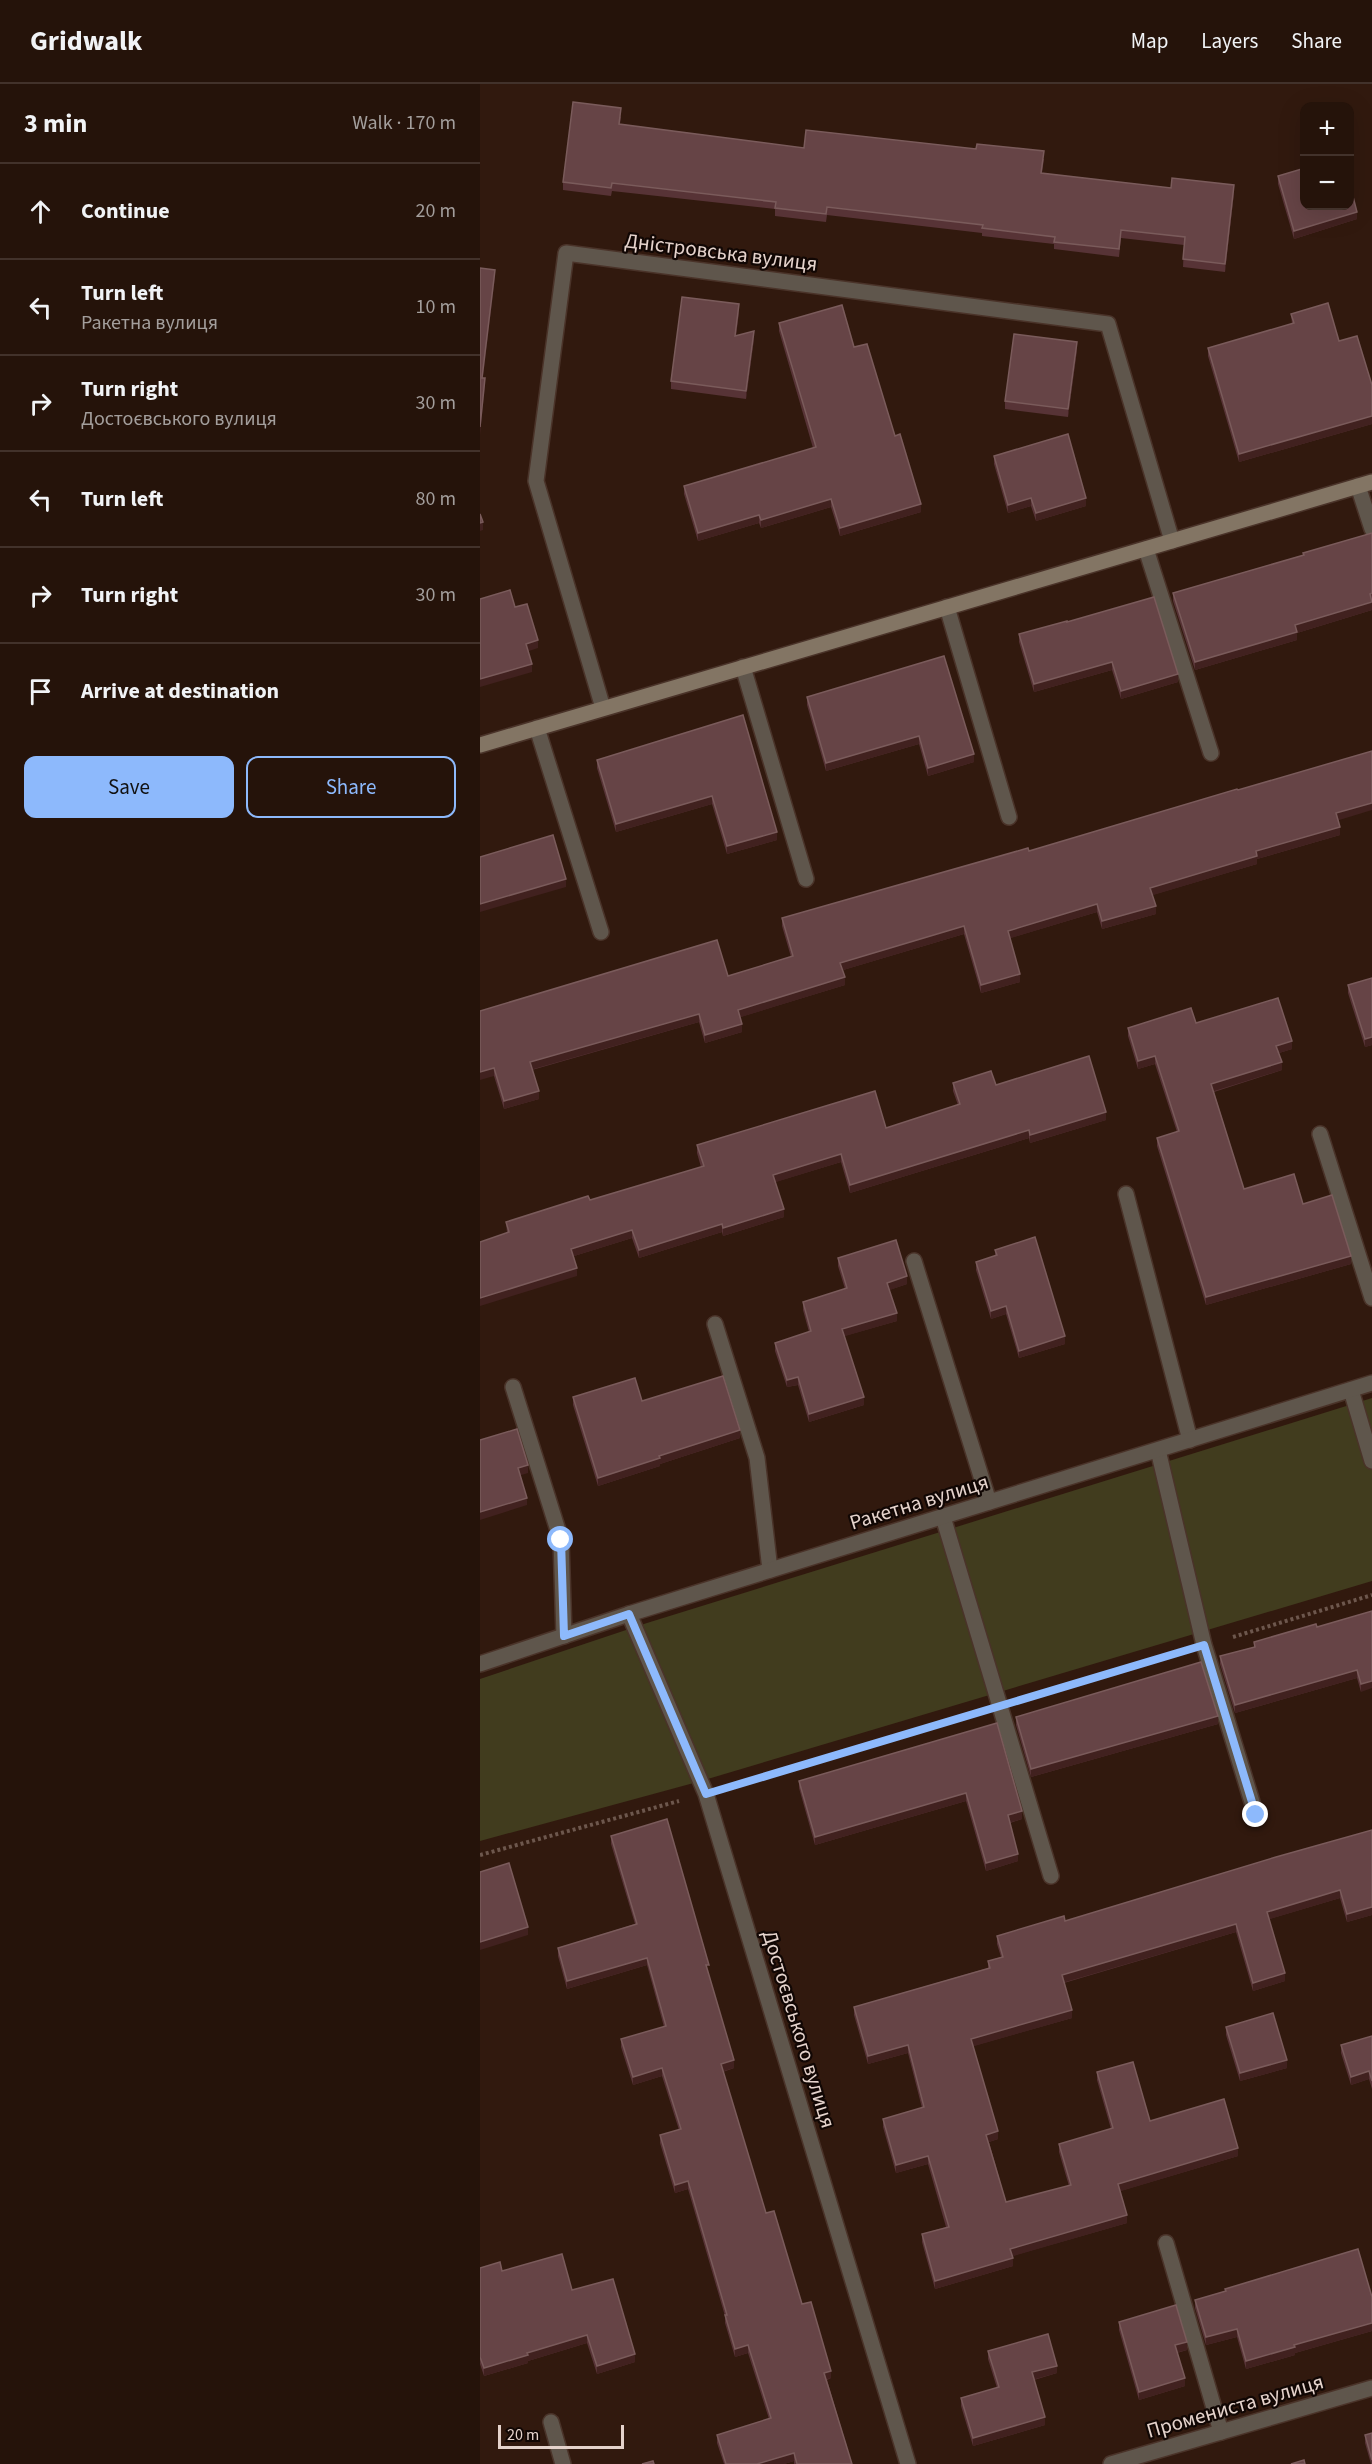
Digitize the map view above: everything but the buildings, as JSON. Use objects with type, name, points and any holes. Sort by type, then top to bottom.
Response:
[{"type":"street","name":"Дністровська вулиця","points":[[603,708],[536,482],[566,253],[1108,324],[1172,541]]},
{"type":"street","points":[[480,745],[1365,484],[1372,529]]},
{"type":"street","points":[[1146,549],[1210,753]]},
{"type":"street","points":[[947,607],[1009,817]]},
{"type":"street","points":[[743,667],[806,879]]},
{"type":"street","points":[[537,728],[601,932]]},
{"type":"street","points":[[1320,1134],[1372,1298]]},
{"type":"street","points":[[1126,1194],[1190,1440]]},
{"type":"street","points":[[914,1261],[989,1502]]},
{"type":"street","points":[[715,1324],[757,1458],[770,1570]]},
{"type":"street","name":"Ракетна вулиця","points":[[480,1664],[629,1614],[1372,1383]]},
{"type":"street","points":[[513,1387],[561,1540],[564,1636]]},
{"type":"street","points":[[1351,1390],[1372,1461]]},
{"type":"street","points":[[1158,1450],[1204,1645],[1256,1815]]},
{"type":"street","points":[[943,1517],[1051,1876]]},
{"type":"street","name":"Достоєвського вулиця","points":[[629,1614],[706,1794],[908,2464]]},
{"type":"street","points":[[1166,2243],[1221,2432]]},
{"type":"street","name":"Промениста вулиця","points":[[1111,2464],[1372,2388]]},
{"type":"street","points":[[551,2422],[563,2464]]},
{"type":"path","points":[[480,1855],[706,1794],[1372,1595]]},
{"type":"shaded area","points":[[1372,1398],[1372,1581],[701,1781],[480,1841],[480,1679],[647,1623]]},
{"type":"route","points":[[561,1540],[564,1636],[629,1614],[706,1794],[1204,1645],[1256,1815]]}]
